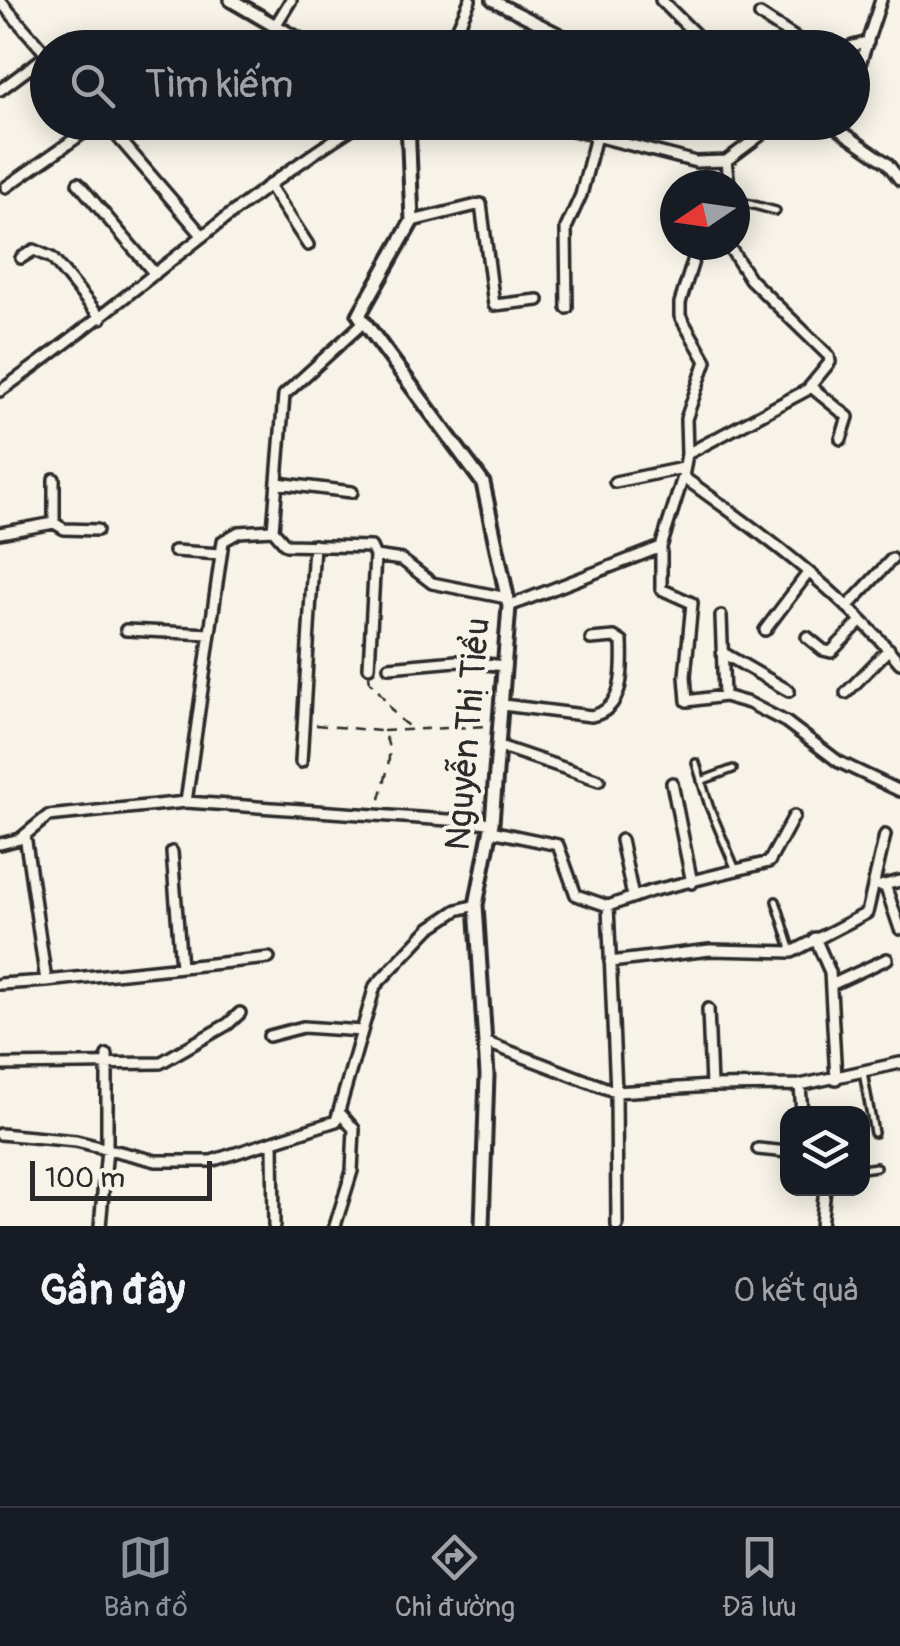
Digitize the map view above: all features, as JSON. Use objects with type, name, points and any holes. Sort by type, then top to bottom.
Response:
[{"type":"street","points":[[231,0],[283,30]]},
{"type":"street","points":[[276,26],[291,0]]},
{"type":"street","points":[[457,30],[470,0]]},
{"type":"street","points":[[492,0],[551,30]]},
{"type":"street","points":[[660,0],[692,30]]},
{"type":"street","points":[[870,36],[881,0]]},
{"type":"street","points":[[0,1],[30,35]]},
{"type":"street","points":[[760,15],[783,30]]},
{"type":"street","points":[[0,90],[30,68]]},
{"type":"street","points":[[6,188],[76,140]]},
{"type":"street","points":[[118,140],[202,235]]},
{"type":"street","points":[[0,391],[101,318],[268,185],[335,140]]},
{"type":"street","points":[[369,668],[375,556],[371,547],[286,545],[273,530],[284,395],[364,322],[360,315],[412,220],[409,140]]},
{"type":"street","points":[[567,308],[566,228],[581,195],[595,140]]},
{"type":"street","points":[[611,140],[696,162],[726,161],[754,140]]},
{"type":"street","points":[[854,140],[887,163],[900,180]]},
{"type":"street","points":[[726,161],[727,170]]},
{"type":"street","points":[[78,183],[155,274]]},
{"type":"street","points":[[268,185],[308,245]]},
{"type":"street","points":[[412,220],[481,204],[494,305],[538,300]]},
{"type":"street","points":[[21,258],[34,250],[52,258],[101,318]]},
{"type":"street","points":[[693,260],[680,303],[680,316],[706,360],[686,420],[687,454],[660,548],[661,589],[692,603],[687,701],[724,696],[749,703],[786,722],[839,762],[900,791]]},
{"type":"street","points":[[687,454],[810,386],[829,364],[830,358],[750,278],[738,260]]},
{"type":"street","name":"Nguyễn Thị Tiểu","points":[[364,322],[483,483],[508,602],[492,827],[476,906],[487,1075],[482,1226]]},
{"type":"street","points":[[810,386],[848,417],[841,439]]},
{"type":"street","points":[[616,482],[683,473],[764,535],[847,607],[900,663]]},
{"type":"street","points":[[54,479],[54,523]]},
{"type":"street","points":[[277,483],[352,492]]},
{"type":"street","points":[[0,533],[54,523],[64,529],[97,530]]},
{"type":"street","points":[[186,802],[223,541],[239,532],[273,530]]},
{"type":"street","points":[[301,762],[314,546]]},
{"type":"street","points":[[375,556],[402,560],[432,583],[508,602],[660,548]]},
{"type":"street","points":[[174,550],[221,554]]},
{"type":"street","points":[[847,607],[892,560]]},
{"type":"street","points":[[765,630],[808,573]]},
{"type":"street","points":[[722,616],[724,696]]},
{"type":"street","points":[[807,637],[831,652],[861,622]]},
{"type":"street","points":[[126,630],[210,634]]},
{"type":"street","points":[[503,705],[591,716],[602,713],[618,695],[623,646],[618,637],[590,638]]},
{"type":"street","points":[[846,693],[889,649]]},
{"type":"street","points":[[722,653],[789,692]]},
{"type":"street","points":[[389,667],[456,661],[505,666]]},
{"type":"street","points":[[500,746],[599,780]]},
{"type":"street","points":[[672,783],[692,883]]},
{"type":"street","points":[[0,844],[20,840],[48,816],[186,802],[376,815],[492,827],[558,844],[576,894],[608,906],[769,862],[794,816]]},
{"type":"street","points":[[25,835],[46,981]]},
{"type":"street","points":[[610,962],[710,950],[792,952],[867,913],[885,835]]},
{"type":"street","points":[[621,840],[633,897]]},
{"type":"street","points":[[172,852],[181,967]]},
{"type":"street","points":[[873,888],[900,881]]},
{"type":"street","points":[[885,885],[900,929]]},
{"type":"street","points":[[0,1134],[76,1141],[156,1161],[211,1162],[336,1121],[375,986],[430,928],[457,910],[476,906]]},
{"type":"street","points":[[608,906],[617,1226]]},
{"type":"street","points":[[815,938],[830,972],[836,1079]]},
{"type":"street","points":[[0,984],[270,958]]},
{"type":"street","points":[[831,986],[887,959]]},
{"type":"street","points":[[708,1009],[711,1086]]},
{"type":"street","points":[[0,1065],[107,1060],[160,1063],[240,1013]]},
{"type":"street","points":[[269,1036],[304,1027],[362,1031]]},
{"type":"street","points":[[484,1042],[616,1092],[800,1085],[900,1063]]},
{"type":"street","points":[[100,1226],[107,1149],[107,1060]]},
{"type":"street","points":[[800,1085],[801,1106]]},
{"type":"street","points":[[335,1226],[352,1172],[354,1129],[339,1112]]},
{"type":"street","points":[[273,1143],[274,1226]]},
{"type":"street","points":[[758,1148],[780,1151]]},
{"type":"street","points":[[821,1226],[824,1196]]},
{"type":"lane","points":[[750,204],[776,211]]},
{"type":"lane","points":[[696,763],[736,870]]},
{"type":"lane","points":[[701,782],[733,769]]},
{"type":"lane","points":[[776,902],[792,952]]},
{"type":"lane","points":[[863,1072],[874,1133]]},
{"type":"lane","points":[[870,1167],[876,1167]]},
{"type":"path","points":[[369,668],[370,682],[384,695],[392,716],[414,730]]},
{"type":"path","points":[[304,724],[380,731],[501,725]]},
{"type":"path","points":[[376,815],[390,749],[388,738],[380,731]]}]
